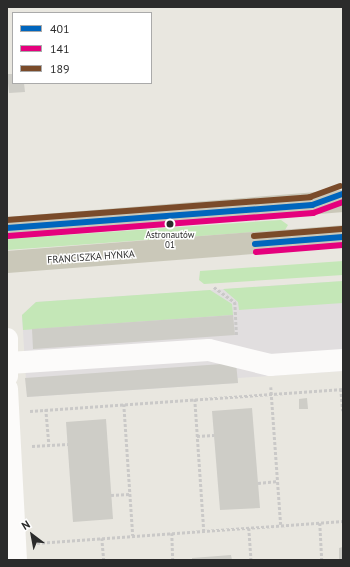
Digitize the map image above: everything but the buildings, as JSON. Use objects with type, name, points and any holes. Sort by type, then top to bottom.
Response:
[{"type":"main road","points":[[312,205],[343,194]]},
{"type":"main road","points":[[7,228],[312,205],[343,201]]},
{"type":"main road","name":"FRANCISZKA HYNKA","points":[[7,262],[343,236]]},
{"type":"street","points":[[7,339],[8,370],[209,350],[270,365],[343,360]]},
{"type":"street","points":[[7,389],[16,560]]},
{"type":"path","points":[[214,287],[235,302],[239,357]]},
{"type":"path","points":[[270,365],[281,525]]},
{"type":"path","points":[[25,411],[342,389],[343,411]]},
{"type":"path","points":[[195,399],[204,531]]},
{"type":"path","points":[[124,404],[133,536]]},
{"type":"path","points":[[46,410],[49,445]]},
{"type":"path","points":[[198,436],[214,435]]},
{"type":"path","points":[[26,447],[68,444]]},
{"type":"path","points":[[258,483],[278,481]]},
{"type":"path","points":[[111,495],[130,494]]},
{"type":"path","points":[[32,543],[343,521]]},
{"type":"path","points":[[320,522],[322,560]]},
{"type":"path","points":[[249,528],[251,560]]},
{"type":"path","points":[[172,533],[173,560]]},
{"type":"path","points":[[102,538],[104,560]]},
{"type":"shaded area","points":[[343,281],[343,371],[238,378],[238,383],[27,397],[22,315],[36,302]]},
{"type":"green space","points":[[281,220],[288,225],[285,230],[7,250],[7,239]]},
{"type":"green space","points":[[343,261],[343,275],[204,284],[199,280],[200,271]]},
{"type":"green space","points":[[343,281],[343,303],[239,310],[238,302],[223,289]]},
{"type":"green space","points":[[210,290],[232,304],[233,315],[23,330],[22,315],[36,302]]},
{"type":"transit line","name":"189","points":[[7,220],[310,197],[340,186]]},
{"type":"transit line","name":"401","points":[[7,228],[312,205],[343,194]]},
{"type":"transit line","name":"141","points":[[8,236],[313,213],[343,202]]},
{"type":"transit line","name":"189","points":[[254,236],[342,229]]},
{"type":"transit line","name":"401","points":[[255,244],[343,237]]},
{"type":"transit line","name":"141","points":[[256,252],[343,245]]},
{"type":"place","name":"Astronautów 01","points":[[170,224]]}]
